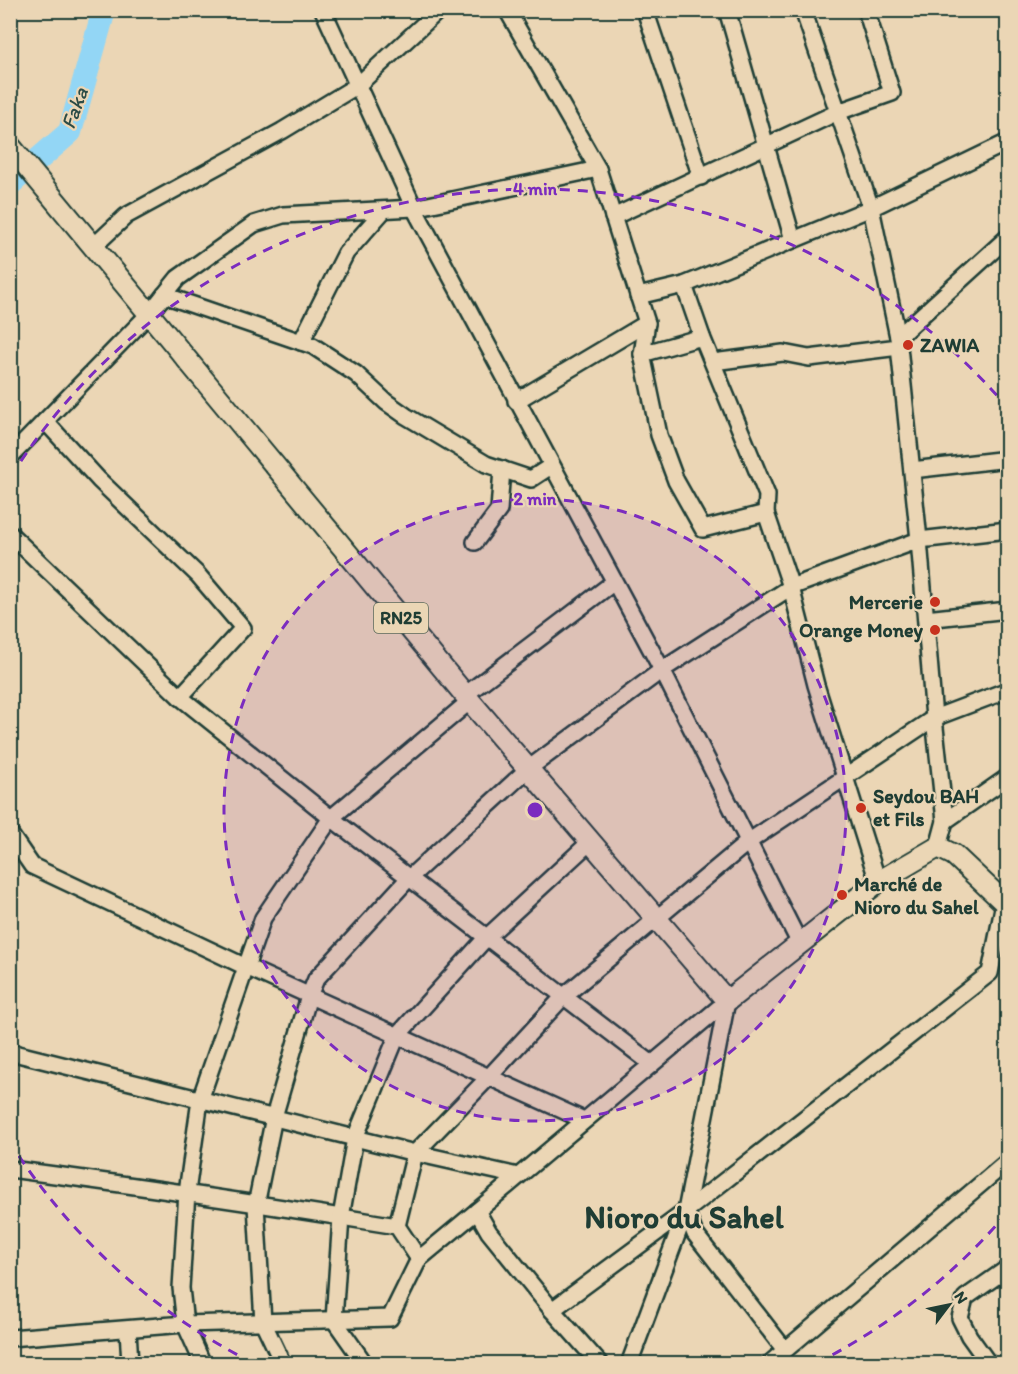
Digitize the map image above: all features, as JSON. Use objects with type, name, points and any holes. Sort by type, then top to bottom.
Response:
[{"type":"main road","name":"RN25","points":[[10,146],[468,698],[727,1001]]},
{"type":"main road","points":[[727,1001],[878,882],[938,847],[954,855],[1006,905]]},
{"type":"street","points":[[322,10],[414,208],[662,670],[800,944]]},
{"type":"street","points":[[87,239],[282,131],[358,85],[439,10]]},
{"type":"street","points":[[507,10],[598,170],[647,323],[642,354],[659,435],[676,481],[703,529],[766,513]]},
{"type":"street","points":[[645,10],[701,177]]},
{"type":"street","points":[[727,10],[793,240]]},
{"type":"street","points":[[802,10],[871,208],[898,342],[945,821],[938,847]]},
{"type":"street","points":[[613,217],[838,112],[892,93],[866,10]]},
{"type":"street","points":[[638,296],[684,285],[871,208],[1008,142]]},
{"type":"street","points":[[10,456],[149,314],[178,278],[255,224],[283,215],[414,208],[598,170]]},
{"type":"street","points":[[301,342],[346,253],[384,210]]},
{"type":"street","points":[[713,362],[783,353],[809,358],[898,342],[1008,237]]},
{"type":"street","points":[[684,285],[702,337],[767,495],[766,513],[791,587],[816,685],[878,882]]},
{"type":"street","points":[[164,295],[313,346],[356,374],[386,402],[406,416],[486,464],[531,479],[551,466]]},
{"type":"street","points":[[516,400],[647,323]]},
{"type":"street","points":[[642,354],[702,337]]},
{"type":"street","points":[[45,421],[99,480],[198,575],[243,628],[180,697]]},
{"type":"street","points":[[912,470],[1008,459]]},
{"type":"street","points":[[475,542],[499,510],[502,469]]},
{"type":"street","points":[[283,1364],[262,1322],[256,1205],[274,1117],[316,979],[409,878],[528,769],[662,670],[791,587],[919,540],[1008,530]]},
{"type":"street","points":[[10,534],[180,697],[331,818],[652,1064]]},
{"type":"street","points":[[203,1364],[185,1324],[181,1288],[186,1192],[200,1100],[244,966],[263,918],[331,818],[468,698],[614,582]]},
{"type":"street","points":[[926,619],[1008,610]]},
{"type":"street","points":[[397,1227],[415,1153],[489,1078],[564,996],[748,842],[934,718],[1008,690]]},
{"type":"street","points":[[945,821],[1008,777]]},
{"type":"street","points":[[10,834],[32,866],[309,996],[584,1120]]},
{"type":"street","points":[[365,1364],[334,1320],[341,1217],[355,1138],[397,1036],[487,937],[590,842]]},
{"type":"street","points":[[552,1310],[686,1211],[990,973],[1006,905]]},
{"type":"street","points":[[629,1364],[686,1211],[727,1001]]},
{"type":"street","points":[[10,1338],[185,1324],[390,1318],[419,1259],[727,1001]]},
{"type":"street","points":[[10,1052],[415,1153],[518,1176]]},
{"type":"street","points":[[770,1364],[1008,1161]]},
{"type":"street","points":[[10,1169],[186,1192],[397,1227],[419,1259]]},
{"type":"street","points":[[477,1211],[489,1232],[552,1310],[600,1364]]},
{"type":"street","points":[[686,1211],[695,1234],[785,1350]]},
{"type":"street","points":[[989,1364],[969,1336],[960,1318],[965,1298],[1008,1268]]},
{"type":"street","points":[[128,1329],[130,1364]]},
{"type":"waterway","name":"Faka","points":[[10,184],[70,132],[104,10]]},
{"type":"place","name":"ZAWIA","points":[[908,345]]},
{"type":"place","name":"Mercerie","points":[[935,602]]},
{"type":"place","name":"Orange Money","points":[[935,630]]},
{"type":"place","name":"Seydou BAH et Fils","points":[[861,808]]},
{"type":"place","name":"Marché de Nioro du Sahel","points":[[842,895]]},
{"type":"district","name":"Nioro du Sahel","points":[[684,1217]]}]
